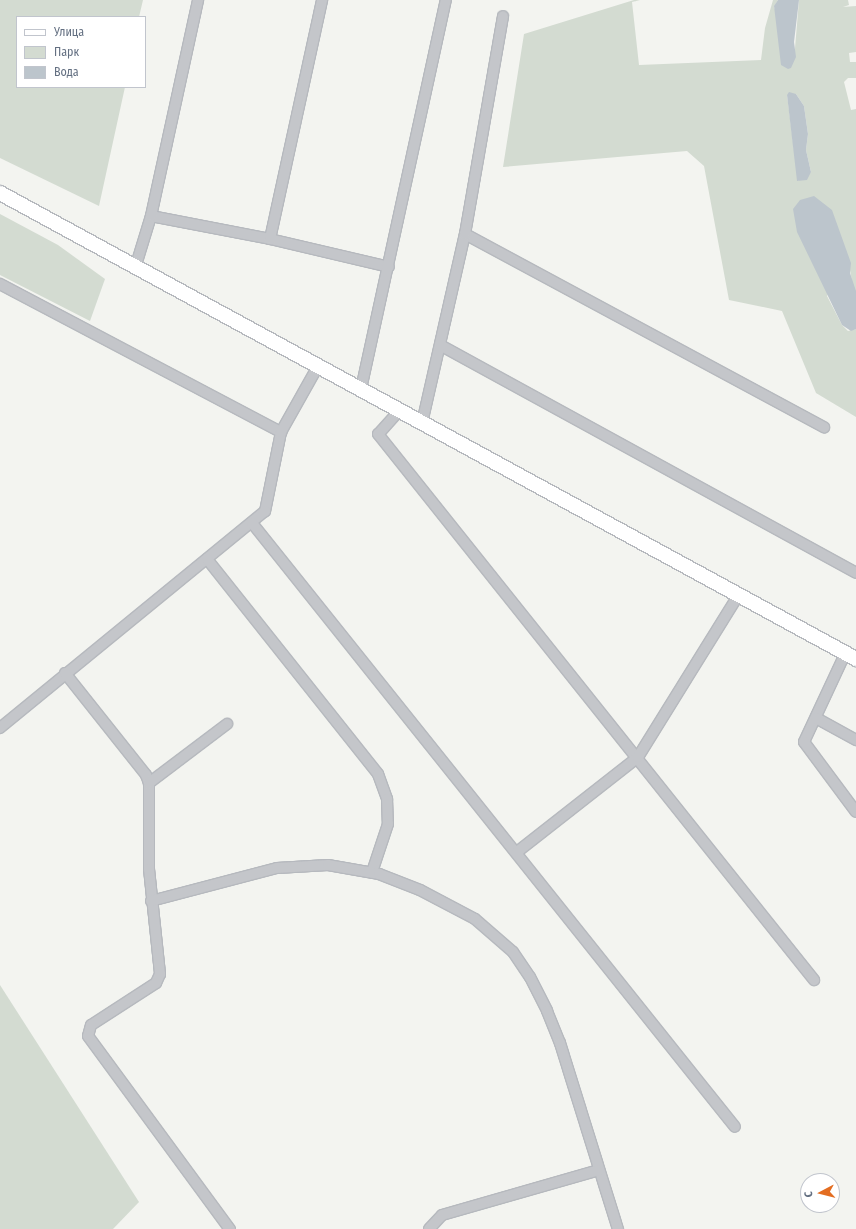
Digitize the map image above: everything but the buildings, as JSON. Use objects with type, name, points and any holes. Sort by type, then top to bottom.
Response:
[{"type":"street","points":[[136,265],[151,216],[198,0]]},
{"type":"street","points":[[270,238],[322,0]]},
{"type":"street","points":[[360,389],[389,266],[446,0]]},
{"type":"street","points":[[422,423],[465,234],[503,16]]},
{"type":"street","points":[[0,193],[136,265],[400,412],[850,657],[804,742],[856,812]]},
{"type":"street","points":[[151,216],[270,238],[389,266]]},
{"type":"street","points":[[465,234],[824,427]]},
{"type":"street","points":[[0,284],[281,432]]},
{"type":"street","points":[[440,345],[856,573]]},
{"type":"street","points":[[0,728],[65,673],[265,511],[281,432],[318,366]]},
{"type":"street","points":[[400,412],[378,434],[638,757],[814,980]]},
{"type":"street","points":[[252,523],[517,852],[735,1127]]},
{"type":"street","points":[[207,559],[378,774],[387,799],[388,824],[372,872]]},
{"type":"street","points":[[517,852],[638,757],[738,596]]},
{"type":"street","points":[[65,673],[146,775],[149,783],[151,901],[160,974],[156,983],[91,1025],[88,1036],[230,1229]]},
{"type":"street","points":[[816,718],[856,740]]},
{"type":"street","points":[[149,783],[227,724]]},
{"type":"street","points":[[151,901],[276,868],[328,866],[372,872],[420,890],[456,908],[493,932],[513,952],[530,977],[560,1043],[618,1229]]},
{"type":"street","points":[[429,1229],[442,1215],[599,1170]]},
{"type":"green space","points":[[0,0],[143,0],[139,16],[16,16],[16,88],[125,88],[99,206],[0,158]]},
{"type":"green space","points":[[634,0],[640,0],[632,2],[639,65],[761,60],[765,28],[773,0],[778,0],[774,7],[794,60],[799,0],[848,0],[849,5],[843,7],[856,6],[856,52],[849,53],[850,62],[856,62],[856,78],[848,78],[844,82],[851,110],[856,109],[856,303],[847,254],[827,296],[842,325],[848,331],[856,329],[856,417],[816,393],[782,311],[729,300],[704,166],[687,151],[503,167],[524,34]],"holes":[[[796,94],[804,106],[808,134],[806,150],[811,172],[798,181],[787,95]]]},
{"type":"green space","points":[[0,214],[58,245],[105,279],[90,321],[0,275]]},
{"type":"green space","points":[[0,985],[139,1202],[113,1229],[0,1229]]},
{"type":"water","points":[[778,0],[799,0],[794,42],[796,57],[791,68],[788,69],[781,65],[774,6]]},
{"type":"water","points":[[789,92],[796,94],[804,106],[808,134],[806,150],[811,172],[807,180],[797,181],[787,95]]},
{"type":"water","points":[[814,196],[832,210],[851,263],[850,273],[856,291],[856,329],[851,331],[842,325],[797,232],[793,209],[800,200]]}]
